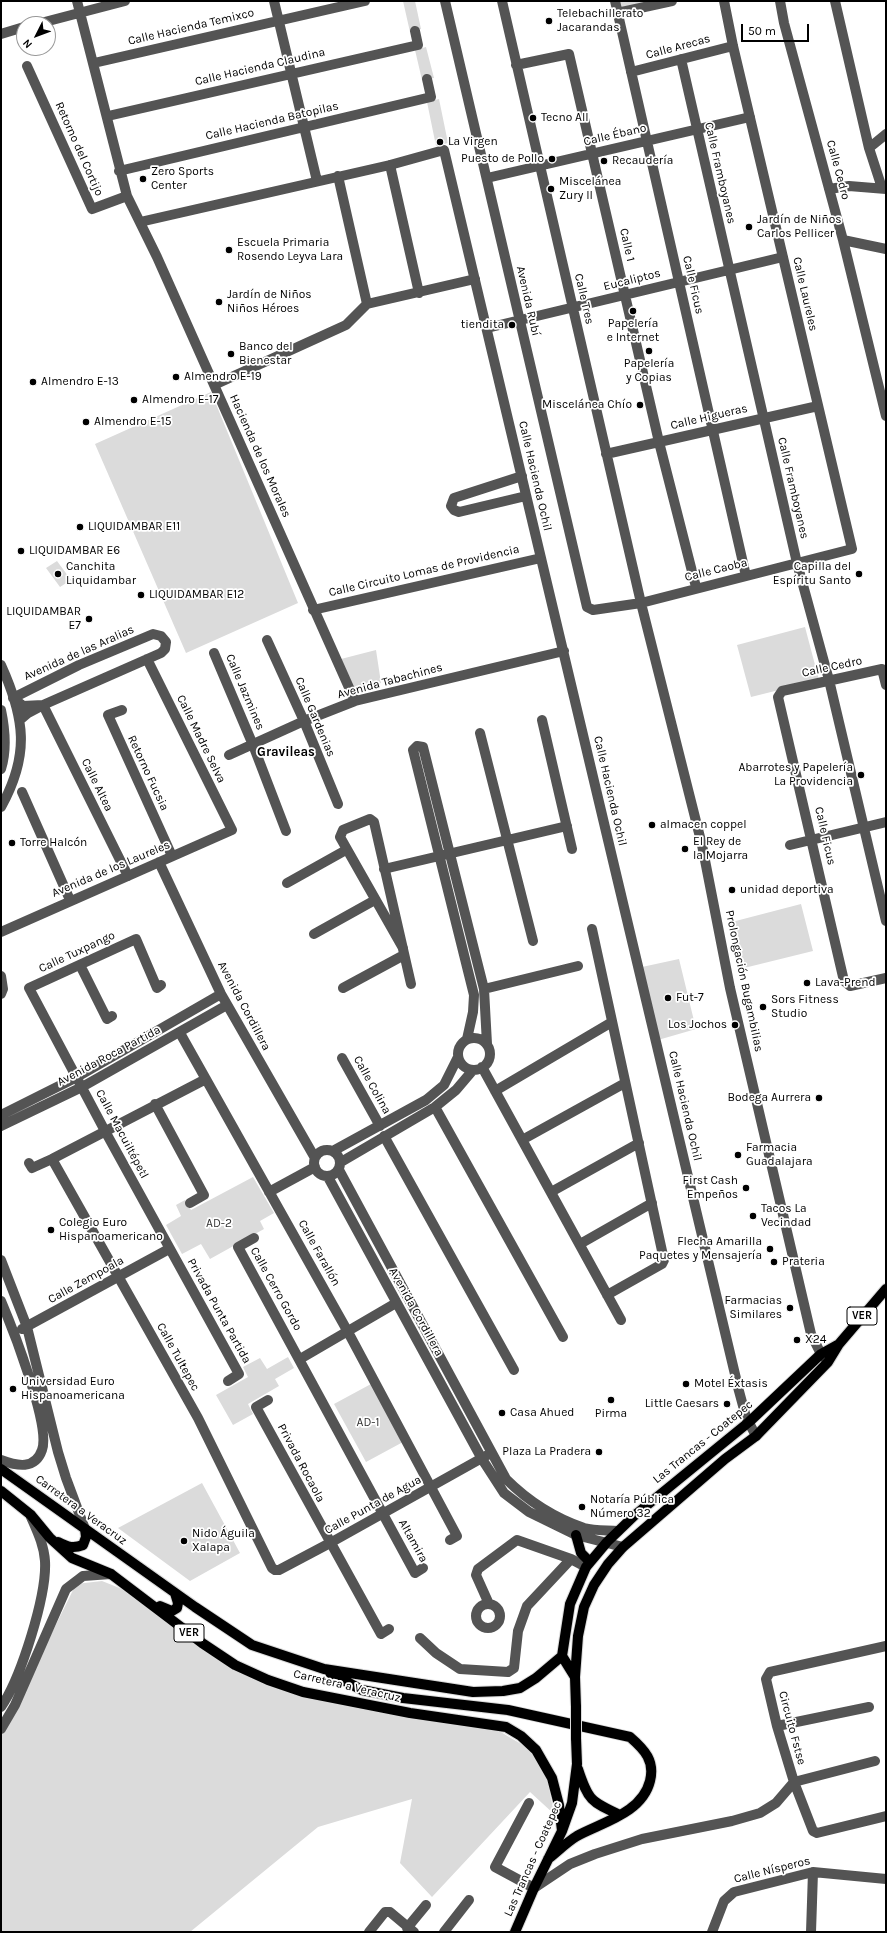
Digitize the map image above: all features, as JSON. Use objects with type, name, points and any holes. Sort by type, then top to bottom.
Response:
[{"type":"main road","name":"Las Trancas - Coatepec","points":[[515,1932],[562,1830],[572,1803],[577,1764],[576,1677],[578,1636],[584,1607],[594,1585],[623,1547],[725,1459],[756,1436],[828,1362],[839,1344],[886,1289]]},
{"type":"main road","name":"Las Trancas - Coatepec","points":[[562,1656],[570,1604],[588,1564],[607,1542],[635,1515],[749,1422],[821,1354],[839,1344]]},
{"type":"main road","name":"Carretera a Veracruz","points":[[1,1469],[175,1593],[252,1645],[324,1670],[473,1692],[503,1691],[520,1688],[536,1678],[562,1656]]},
{"type":"main road","name":"Carretera a Veracruz","points":[[1,1491],[31,1515],[50,1538],[72,1558],[111,1574],[235,1665],[268,1680],[303,1692],[410,1713],[506,1727],[521,1736],[536,1750],[552,1778],[559,1805],[562,1830]]},
{"type":"main road","points":[[50,1538],[68,1547],[76,1548],[83,1545],[86,1537],[85,1529]]},
{"type":"main road","points":[[576,1535],[581,1552],[588,1564]]},
{"type":"main road","points":[[141,1595],[166,1610],[172,1611],[177,1608],[178,1603],[175,1593]]},
{"type":"main road","points":[[570,1604],[574,1608],[580,1609],[584,1607]]},
{"type":"main road","points":[[562,1656],[576,1677]]},
{"type":"main road","points":[[324,1670],[362,1690],[403,1698],[508,1710],[630,1737],[645,1750],[651,1761],[652,1773],[648,1790],[640,1802],[620,1815],[575,1837],[548,1859]]},
{"type":"main road","points":[[349,1702],[403,1698]]},
{"type":"main road","points":[[577,1764],[585,1791],[597,1804],[620,1815]]},
{"type":"street","name":"Hacienda de los Morales","points":[[77,1],[108,116],[119,171],[127,196],[214,385],[313,610],[355,701]]},
{"type":"street","points":[[56,19],[125,1]]},
{"type":"street","points":[[274,1],[317,181]]},
{"type":"street","name":"Calle Hacienda Temixco","points":[[94,63],[365,1]]},
{"type":"street","name":"Avenida Rubí","points":[[445,1],[587,608]]},
{"type":"street","name":"Calle Tres","points":[[502,1],[640,603]]},
{"type":"street","name":"Calle Ficus","points":[[615,1],[746,576]]},
{"type":"street","points":[[617,13],[672,1]]},
{"type":"street","name":"Calle Laureles","points":[[724,1],[733,46],[852,549]]},
{"type":"street","name":"Calle Cedro","points":[[780,1],[784,23],[843,240],[886,416]]},
{"type":"street","points":[[829,189],[849,186],[884,189],[869,148],[835,1]]},
{"type":"street","points":[[1,34],[16,29]]},
{"type":"street","name":"Calle Hacienda Claudina","points":[[108,116],[418,45],[415,31]]},
{"type":"street","name":"Calle Arecas","points":[[631,72],[733,46]]},
{"type":"street","name":"Calle 1","points":[[516,65],[569,54],[659,442],[696,587]]},
{"type":"street","name":"Calle Framboyanes","points":[[681,59],[798,563],[829,680],[886,922]]},
{"type":"street","name":"Retorno del Cortijo","points":[[27,66],[92,210],[127,196]]},
{"type":"street","name":"Calle Hacienda Batopilas","points":[[119,171],[431,97],[427,79]]},
{"type":"street","name":"Calle Ébano","points":[[486,178],[750,117]]},
{"type":"street","points":[[869,148],[886,134]]},
{"type":"street","name":"Calle Hacienda Ochil","points":[[390,165],[444,150],[737,1383],[746,1417],[756,1436]]},
{"type":"street","points":[[140,222],[390,165],[419,293]]},
{"type":"street","points":[[338,176],[367,304]]},
{"type":"street","points":[[843,240],[886,249]]},
{"type":"street","name":"Eucaliptos","points":[[487,328],[783,257]]},
{"type":"street","points":[[214,385],[346,325],[367,304],[475,279]]},
{"type":"street","name":"Calle Higueras","points":[[606,454],[818,406]]},
{"type":"street","points":[[522,476],[454,498],[451,506],[454,510],[459,512],[526,496]]},
{"type":"street","name":"Calle Caoba","points":[[587,608],[593,610],[640,603],[696,587],[852,549]]},
{"type":"street","name":"Calle Circuito Lomas de Providencia","points":[[313,610],[541,558]]},
{"type":"street","name":"Prolongación Bugambilias","points":[[640,603],[702,845],[730,988],[811,1334],[821,1354],[828,1362]]},
{"type":"street","name":"Avenida de las Aralias","points":[[21,719],[28,713],[44,705],[161,653],[165,649],[166,642],[161,636],[153,634],[98,656],[13,698],[22,706],[44,705]]},
{"type":"street","name":"Calle Gardenias","points":[[267,640],[304,721],[338,804]]},
{"type":"street","name":"Avenida Tabachines","points":[[229,755],[304,721],[355,701],[564,651]]},
{"type":"street","name":"Calle Jazmines","points":[[214,653],[253,745],[286,831]]},
{"type":"street","name":"Calle Madre Selva","points":[[147,660],[232,830]]},
{"type":"street","points":[[1,665],[21,719],[20,760],[8,795],[1,807]]},
{"type":"street","points":[[884,666],[886,685]]},
{"type":"street","name":"Calle Cedro","points":[[779,693],[884,666]]},
{"type":"street","name":"Calle Ficus","points":[[779,693],[778,697],[813,841],[844,981],[850,986],[886,978]]},
{"type":"street","name":"Calle Altea","points":[[44,705],[128,876]]},
{"type":"street","points":[[1,710],[5,749],[1,769]]},
{"type":"street","name":"Retorno Fucsia","points":[[122,710],[108,715],[172,856]]},
{"type":"street","points":[[542,720],[572,848]]},
{"type":"street","points":[[480,733],[533,941]]},
{"type":"street","points":[[417,746],[423,747],[450,853],[484,989],[487,1044],[490,1055],[486,1064],[478,1068],[456,1090],[435,1107],[384,1136],[340,1166],[328,1177],[320,1174],[315,1163],[317,1154],[325,1150],[333,1151],[380,1126],[426,1100],[444,1085],[458,1057],[459,1046],[467,1038],[473,1012],[474,995],[413,750],[417,746]]},
{"type":"street","points":[[22,792],[70,900]]},
{"type":"street","points":[[403,951],[340,837],[340,833],[370,819],[374,822],[411,984]]},
{"type":"street","points":[[790,845],[813,841],[886,822]]},
{"type":"street","points":[[384,869],[566,826]]},
{"type":"street","name":"Avenida de los Laureles","points":[[1,932],[70,900],[232,830]]},
{"type":"street","points":[[287,883],[346,850]]},
{"type":"street","name":"Avenida Cordillera","points":[[159,862],[220,994],[315,1163]]},
{"type":"street","points":[[314,934],[375,900]]},
{"type":"street","points":[[592,929],[664,1260],[662,1264],[608,1295]]},
{"type":"street","name":"Calle Tuxpango","points":[[29,988],[136,939],[157,988],[162,985]]},
{"type":"street","points":[[343,988],[403,951]]},
{"type":"street","points":[[465,958],[476,955]]},
{"type":"street","points":[[80,965],[107,1019],[112,1016]]},
{"type":"street","points":[[484,989],[578,966]]},
{"type":"street","points":[[1,976],[3,988],[1,994]]},
{"type":"street","name":"Calle Macuiltépetl","points":[[29,988],[169,1249]]},
{"type":"street","name":"Avenida Roca Partida","points":[[1,1115],[77,1077],[220,994]]},
{"type":"street","name":"Avenida Roca Partida","points":[[1,1126],[82,1087],[180,1033],[227,1005]]},
{"type":"street","points":[[496,1091],[612,1022]]},
{"type":"street","name":"Calle Farallón","points":[[180,1033],[348,1332],[432,1487],[458,1536],[450,1540]]},
{"type":"street","points":[[467,1038],[478,1038],[487,1044]]},
{"type":"street","points":[[458,1057],[463,1066],[478,1068],[496,1091],[621,1320]]},
{"type":"street","name":"Calle Colina","points":[[342,1058],[380,1126]]},
{"type":"street","points":[[29,1163],[32,1168],[52,1159],[155,1104],[206,1079]]},
{"type":"street","points":[[522,1140],[625,1083]]},
{"type":"street","points":[[155,1104],[204,1196],[190,1203]]},
{"type":"street","points":[[435,1107],[563,1337]]},
{"type":"street","points":[[403,1113],[408,1123]]},
{"type":"street","points":[[384,1136],[514,1370]]},
{"type":"street","points":[[551,1192],[639,1143]]},
{"type":"street","points":[[333,1151],[340,1166]]},
{"type":"street","name":"Calle Tultepec","points":[[52,1159],[198,1418],[272,1568],[275,1570]]},
{"type":"street","points":[[269,1192],[315,1163]]},
{"type":"street","name":"Avenida Cordillera","points":[[340,1166],[506,1479],[522,1496],[537,1506],[585,1528],[618,1531]]},
{"type":"street","name":"Avenida Cordillera","points":[[328,1177],[482,1459],[497,1483],[510,1498],[529,1512],[576,1535],[623,1547]]},
{"type":"street","points":[[580,1244],[652,1203]]},
{"type":"street","name":"Calle Cerro Gordo","points":[[254,1238],[238,1247],[300,1359]]},
{"type":"street","name":"Calle Zempoala","points":[[15,1333],[169,1249]]},
{"type":"street","name":"Privada Punta Partida","points":[[169,1249],[239,1374],[228,1381]]},
{"type":"street","points":[[1,1260],[27,1327],[66,1478],[85,1529]]},
{"type":"street","points":[[1,1301],[15,1333],[22,1354],[38,1407],[43,1438],[43,1449],[34,1462],[27,1465],[18,1466],[1,1460]]},
{"type":"street","points":[[383,1514],[300,1359],[396,1303]]},
{"type":"street","points":[[22,1354],[33,1350]]},
{"type":"street","name":"Privada Rocaola","points":[[268,1400],[256,1407],[330,1544]]},
{"type":"street","points":[[482,1459],[492,1453]]},
{"type":"street","name":"Calle Punta de Agua","points":[[275,1570],[279,1570],[330,1544],[482,1459]]},
{"type":"street","name":"Altamira","points":[[383,1514],[415,1573],[423,1568]]},
{"type":"street","points":[[1,1707],[7,1698],[22,1661],[39,1607],[45,1580],[45,1559],[42,1544],[31,1515]]},
{"type":"street","points":[[489,1604],[476,1575],[478,1569],[517,1540],[588,1564]]},
{"type":"street","points":[[330,1544],[381,1634],[389,1629]]},
{"type":"street","points":[[420,1638],[436,1653],[460,1669],[508,1672],[514,1668],[518,1631],[527,1606],[571,1559]]},
{"type":"street","points":[[1,1729],[15,1705],[66,1588],[83,1576],[111,1574]]},
{"type":"street","name":"Circuito Fstse","points":[[886,1646],[770,1672],[766,1679],[777,1726],[794,1782],[810,1826],[817,1833],[886,1816]]},
{"type":"street","points":[[777,1726],[869,1707]]},
{"type":"street","points":[[529,1803],[496,1866],[534,1888],[570,1864],[594,1854],[642,1839],[732,1821],[760,1813],[776,1803],[794,1782],[875,1761]]},
{"type":"street","points":[[811,1932],[813,1872]]},
{"type":"street","name":"Calle Nísperos","points":[[712,1932],[724,1901],[734,1892],[813,1872],[886,1879]]},
{"type":"street","points":[[444,1932],[469,1900]]},
{"type":"street","points":[[369,1932],[385,1912],[390,1912],[395,1915],[411,1930],[426,1905]]},
{"type":"green space","points":[[403,1],[415,1],[421,29],[410,32]]},
{"type":"green space","points":[[615,1],[672,1],[617,13]]},
{"type":"green space","points":[[426,47],[434,78],[422,80],[415,50]]},
{"type":"green space","points":[[439,99],[448,143],[436,146],[427,102]]},
{"type":"green space","points":[[211,392],[298,603],[186,653],[95,444]]},
{"type":"green space","name":"Canchita Liquidambar","points":[[57,561],[71,580],[60,587],[46,568]]},
{"type":"green space","points":[[805,627],[819,680],[751,697],[737,645]]},
{"type":"green space","points":[[376,650],[381,683],[355,691],[341,659]]},
{"type":"green space","points":[[801,904],[813,951],[740,969],[728,923]]},
{"type":"green space","name":"Fut-7","points":[[679,959],[696,1029],[658,1040],[642,967]]},
{"type":"green space","name":"AD-2","points":[[253,1177],[274,1213],[260,1221],[264,1229],[210,1259],[201,1244],[182,1254],[166,1225],[181,1216],[176,1205],[185,1200],[191,1210]]},
{"type":"green space","points":[[288,1357],[294,1368],[275,1379],[279,1386],[248,1404],[253,1414],[233,1425],[216,1395],[248,1377],[243,1367],[260,1358],[267,1369]]},
{"type":"green space","name":"AD-1","points":[[371,1384],[403,1442],[366,1462],[334,1404]]},
{"type":"green space","name":"Nido Águila Xalapa","points":[[202,1483],[240,1553],[190,1581],[118,1528]]},
{"type":"green space","points":[[102,1581],[122,1589],[270,1682],[343,1703],[499,1731],[533,1751],[547,1778],[554,1814],[530,1792],[432,1897],[400,1863],[412,1799],[318,1827],[190,1932],[1,1932],[1,1736],[76,1584]]},
{"type":"place","name":"Telebachillerato Jacarandas","points":[[549,21]]},
{"type":"place","name":"Tecno All","points":[[533,118]]},
{"type":"place","name":"La Virgen","points":[[440,142]]},
{"type":"place","name":"Puesto de Pollo","points":[[552,159]]},
{"type":"place","name":"Recaudería","points":[[604,161]]},
{"type":"place","name":"Zero Sports Center","points":[[143,179]]},
{"type":"place","name":"Miscelánea Zury II","points":[[551,189]]},
{"type":"place","name":"Jardín de Niños Carlos Pellicer","points":[[749,227]]},
{"type":"place","name":"Escuela Primaria Rosendo Leyva Lara","points":[[229,250]]},
{"type":"place","name":"Jardín de Niños Niños Héroes","points":[[219,302]]},
{"type":"place","name":"Papelería e Internet","points":[[633,311]]},
{"type":"place","name":"tiendita","points":[[512,325]]},
{"type":"place","name":"Papelería y Copias","points":[[649,351]]},
{"type":"place","name":"Banco del Bienestar","points":[[231,354]]},
{"type":"place","name":"Almendro E-19","points":[[176,377]]},
{"type":"place","name":"Almendro E-13","points":[[33,382]]},
{"type":"place","name":"Almendro E-17","points":[[134,400]]},
{"type":"place","name":"Miscelánea Chío","points":[[640,405]]},
{"type":"place","name":"Almendro E-15","points":[[86,422]]},
{"type":"place","name":"LIQUIDAMBAR E11","points":[[80,527]]},
{"type":"place","name":"LIQUIDAMBAR E6","points":[[21,551]]},
{"type":"place","name":"Canchita Liquidambar","points":[[58,574]]},
{"type":"place","name":"Capilla del Espíritu Santo","points":[[859,574]]},
{"type":"place","name":"LIQUIDAMBAR E12","points":[[141,595]]},
{"type":"place","name":"LIQUIDAMBAR E7","points":[[89,619]]},
{"type":"place","name":"Abarrotes y Papelería La Providencia","points":[[861,775]]},
{"type":"place","name":"almacen coppel","points":[[652,825]]},
{"type":"place","name":"Torre Halcón","points":[[12,843]]},
{"type":"place","name":"El Rey de la Mojarra","points":[[685,849]]},
{"type":"place","name":"unidad deportiva","points":[[732,890]]},
{"type":"place","name":"Lava-Prend","points":[[807,983]]},
{"type":"place","name":"Fut-7","points":[[668,998]]},
{"type":"place","name":"Sors Fitness Studio","points":[[763,1007]]},
{"type":"place","name":"Los Jochos","points":[[735,1025]]},
{"type":"place","name":"Bodega Aurrera","points":[[819,1098]]},
{"type":"place","name":"Farmacia Guadalajara","points":[[738,1155]]},
{"type":"place","name":"First Cash Empeños","points":[[746,1188]]},
{"type":"place","name":"Tacos La Vecindad","points":[[753,1216]]},
{"type":"place","name":"Colegio Euro Hispanoamericano","points":[[51,1230]]},
{"type":"place","name":"Flecha Amarilla Paquetes y Mensajería","points":[[770,1249]]},
{"type":"place","name":"Prateria","points":[[774,1262]]},
{"type":"place","name":"Farmacias Similares","points":[[790,1308]]},
{"type":"place","name":"X24","points":[[797,1340]]},
{"type":"place","name":"Motel Éxtasis","points":[[686,1384]]},
{"type":"place","name":"Universidad Euro Hispanoamericana","points":[[13,1389]]},
{"type":"place","name":"Pirma","points":[[611,1400]]},
{"type":"place","name":"Little Caesars","points":[[727,1404]]},
{"type":"place","name":"Casa Ahued","points":[[502,1413]]},
{"type":"place","name":"Plaza La Pradera","points":[[599,1452]]},
{"type":"place","name":"Notaría Pública Número 32","points":[[582,1507]]},
{"type":"place","name":"Nido Águila Xalapa","points":[[184,1541]]},
{"type":"district","name":"Gravileas","points":[[286,752]]}]
